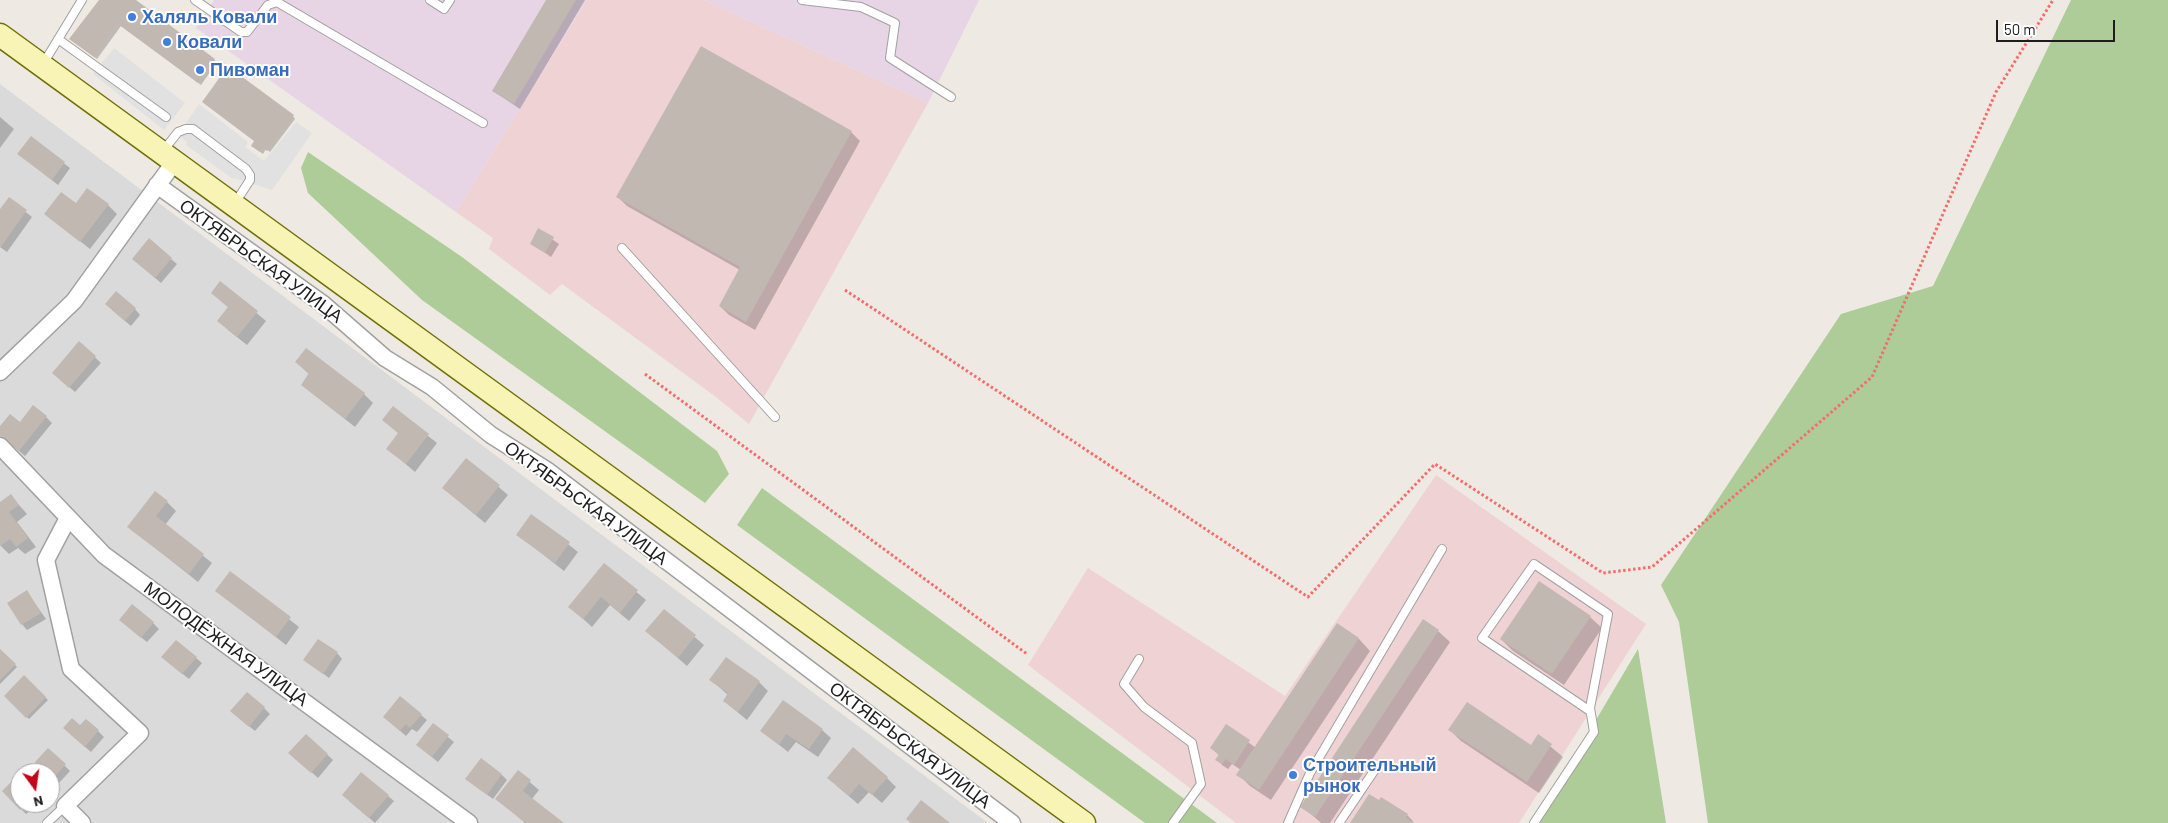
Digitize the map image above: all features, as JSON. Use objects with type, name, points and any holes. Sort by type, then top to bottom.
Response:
[{"type":"main road","points":[[0,34],[1084,823]]},
{"type":"street","points":[[0,372],[74,301],[158,185],[169,156]]},
{"type":"street","name":"ОКТЯБРЬСКАЯ УЛИЦА","points":[[158,185],[323,304],[385,358],[432,387],[491,434],[548,471],[1012,823]]},
{"type":"street","name":"МОЛОДЁЖНАЯ УЛИЦА","points":[[0,446],[104,554],[469,823]]},
{"type":"street","points":[[68,518],[46,560],[71,669],[140,733],[65,806],[82,823]]},
{"type":"lane","points":[[42,65],[82,0]]},
{"type":"lane","points":[[195,0],[241,32],[247,32],[268,5],[277,2],[483,123]]},
{"type":"lane","points":[[430,0],[444,8],[450,0]]},
{"type":"lane","points":[[802,0],[861,7],[895,23],[890,58],[951,97]]},
{"type":"lane","points":[[58,39],[166,117]]},
{"type":"lane","points":[[169,156],[178,132],[193,129],[246,169],[250,175],[250,180],[234,204]]},
{"type":"lane","points":[[622,248],[775,417]]},
{"type":"lane","points":[[1288,823],[1310,773],[1442,549]]},
{"type":"lane","points":[[1534,823],[1594,732],[1590,711],[1608,614],[1534,564],[1482,638],[1590,711]]},
{"type":"lane","points":[[1139,659],[1124,684],[1144,707],[1192,743],[1201,784],[1173,823]]},
{"type":"lane","points":[[1339,823],[1376,768]]},
{"type":"lane","points":[[47,823],[65,806]]},
{"type":"path","points":[[845,290],[1308,597],[1435,464],[1603,573],[1652,567],[1872,378],[1996,92],[2053,0]]},
{"type":"path","points":[[645,374],[1027,654]]},
{"type":"shaded area","points":[[214,0],[587,0],[456,212],[196,28]]},
{"type":"shaded area","points":[[587,0],[704,0],[928,103],[749,424],[716,397],[562,284],[550,295],[489,249],[493,238],[456,212]]},
{"type":"shaded area","points":[[704,0],[979,0],[928,103]]},
{"type":"shaded area","points":[[114,48],[185,103],[164,130],[93,74]]},
{"type":"shaded area","points":[[0,84],[598,532],[988,823],[0,823]]},
{"type":"shaded area","points":[[199,104],[248,142],[245,147],[264,161],[296,122],[312,133],[272,190],[235,178],[233,179],[186,145],[187,142],[178,135]]},
{"type":"shaded area","points":[[1436,475],[1646,624],[1519,823],[1236,823],[1028,665],[1088,568],[1285,696]]},
{"type":"green space","points":[[2071,0],[2168,0],[2168,823],[1708,823],[1679,622],[1661,585],[1841,314],[1933,286]]},
{"type":"green space","points":[[308,152],[462,257],[717,451],[729,474],[705,503],[422,300],[308,193],[301,168]]},
{"type":"green space","points":[[762,488],[1217,823],[1145,823],[737,525]]},
{"type":"green space","points":[[1638,649],[1666,823],[1535,823]]},
{"type":"building","name":"Ковали","points":[[99,0],[136,0],[215,59],[198,83],[118,24],[94,57],[69,39]]},
{"type":"building","points":[[546,0],[576,0],[514,104],[492,91]]},
{"type":"building","points":[[701,46],[852,131],[746,322],[719,306],[740,267],[616,197]]},
{"type":"building","points":[[222,62],[294,115],[267,151],[263,148],[260,152],[251,146],[254,141],[202,102],[225,70],[219,66]]},
{"type":"building","points":[[31,136],[65,162],[52,180],[17,154]]},
{"type":"building","points":[[87,188],[109,204],[80,242],[44,214],[61,192],[76,203]]},
{"type":"building","points":[[9,197],[27,210],[0,248],[0,209]]},
{"type":"building","points":[[538,228],[554,237],[545,253],[530,244]]},
{"type":"building","points":[[149,238],[172,258],[155,278],[132,259]]},
{"type":"building","points":[[220,281],[258,311],[237,337],[217,321],[228,307],[211,293]]},
{"type":"building","points":[[116,291],[136,308],[125,321],[105,304]]},
{"type":"building","points":[[79,341],[96,356],[69,388],[52,373]]},
{"type":"building","points":[[306,348],[365,393],[345,419],[301,385],[309,373],[295,362]]},
{"type":"building","points":[[33,405],[47,416],[19,451],[0,436],[0,426],[10,414],[20,422]]},
{"type":"building","points":[[393,406],[429,434],[406,464],[386,449],[398,433],[382,420]]},
{"type":"building","points":[[466,458],[500,485],[476,515],[442,488]]},
{"type":"building","points":[[155,491],[168,501],[156,516],[204,554],[189,574],[127,527]]},
{"type":"building","points":[[11,494],[19,505],[9,512],[28,538],[16,547],[10,539],[0,546],[0,502]]},
{"type":"building","points":[[531,514],[570,542],[555,563],[516,535]]},
{"type":"building","points":[[604,563],[638,590],[620,613],[601,597],[583,619],[568,607]]},
{"type":"building","points":[[230,571],[291,617],[276,637],[215,591]]},
{"type":"building","points":[[1539,581],[1591,616],[1552,674],[1500,639]]},
{"type":"building","points":[[27,590],[41,613],[21,625],[7,603]]},
{"type":"building","points":[[132,604],[154,622],[141,638],[119,620]]},
{"type":"building","points":[[664,609],[696,635],[678,658],[645,631]]},
{"type":"building","points":[[1423,619],[1439,630],[1315,817],[1300,807]]},
{"type":"building","points":[[1337,623],[1359,638],[1259,790],[1236,775]]},
{"type":"building","points":[[318,639],[338,652],[323,674],[303,660]]},
{"type":"building","points":[[176,640],[197,657],[182,674],[161,657]]},
{"type":"building","points":[[0,649],[16,664],[0,680]]},
{"type":"building","points":[[726,657],[760,681],[738,712],[723,701],[728,693],[709,680]]},
{"type":"building","points":[[24,675],[46,697],[26,718],[4,696]]},
{"type":"building","points":[[247,692],[265,707],[249,727],[230,711]]},
{"type":"building","points":[[400,696],[422,714],[410,728],[406,724],[400,731],[383,717]]},
{"type":"building","points":[[783,700],[823,729],[809,749],[786,734],[779,745],[760,731]]},
{"type":"building","points":[[1467,702],[1531,745],[1538,734],[1552,744],[1527,782],[1448,730]]},
{"type":"building","points":[[72,718],[80,725],[86,719],[99,730],[85,747],[63,728]]},
{"type":"building","points":[[433,723],[449,735],[432,757],[416,745]]},
{"type":"building","points":[[1226,724],[1250,740],[1234,765],[1226,759],[1222,764],[1215,760],[1219,754],[1210,748]]},
{"type":"building","points":[[306,734],[328,754],[311,773],[288,753]]},
{"type":"building","points":[[853,747],[888,777],[872,795],[859,784],[849,796],[827,778]]},
{"type":"building","points":[[48,748],[66,764],[60,770],[60,763],[35,762]]},
{"type":"building","points":[[481,758],[502,774],[487,795],[465,779]]},
{"type":"building","points":[[518,770],[531,780],[523,791],[564,823],[526,823],[495,799]]},
{"type":"building","points":[[361,772],[389,795],[369,818],[342,795]]},
{"type":"building","points":[[10,783],[10,799],[2,791]]},
{"type":"building","points":[[1369,794],[1379,800],[1381,797],[1408,814],[1406,818],[1414,823],[1350,823]]},
{"type":"building","points":[[921,800],[950,823],[911,823],[906,819]]},
{"type":"place","name":"Халяль Ковали","points":[[132,17]]},
{"type":"place","name":"Ковали","points":[[167,42]]},
{"type":"place","name":"Пивоман","points":[[200,70]]},
{"type":"place","name":"Строительный рынок","points":[[1293,775]]}]
